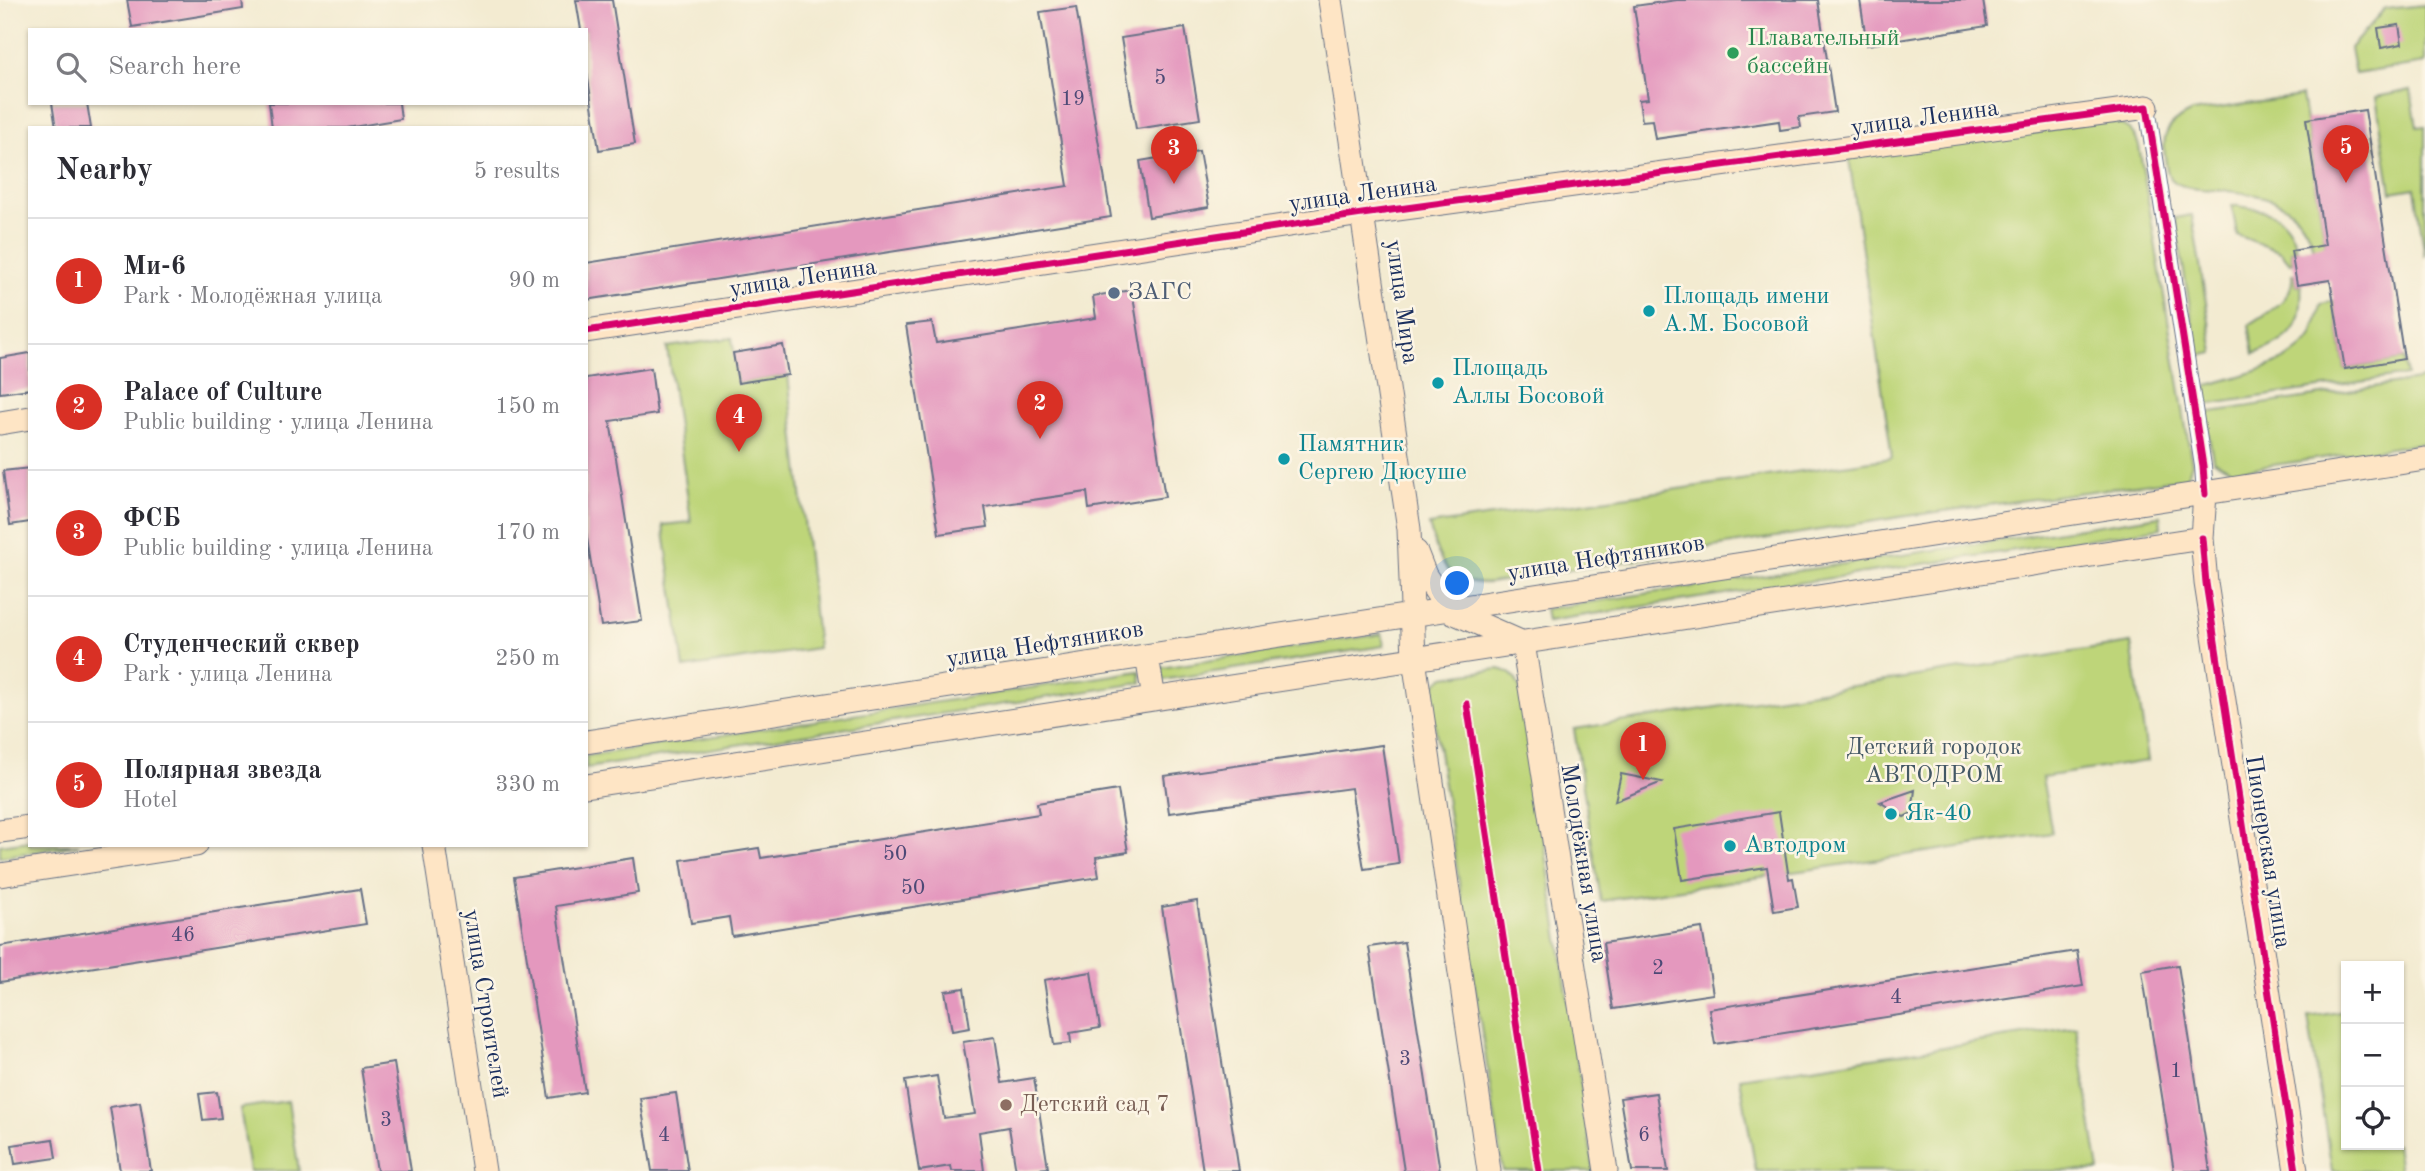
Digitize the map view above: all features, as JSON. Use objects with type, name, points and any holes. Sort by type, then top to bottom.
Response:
[{"type":"main road","name":"улица Мира","points":[[1330,0],[1409,529],[1412,615]]},
{"type":"main road","name":"улица Ленина","points":[[588,331],[1362,214],[2147,107]]},
{"type":"main road","points":[[0,423],[28,418]]},
{"type":"main road","name":"улица Нефтяников","points":[[588,742],[2425,459]]},
{"type":"main road","name":"Пионерская улица","points":[[2205,494],[2202,538],[2206,583],[2296,1171]]},
{"type":"main road","name":"улица Мира","points":[[1409,529],[1425,575],[1448,610]]},
{"type":"main road","points":[[588,786],[2202,538]]},
{"type":"main road","points":[[1448,610],[1522,643]]},
{"type":"main road","points":[[1412,615],[1414,659],[1489,1171]]},
{"type":"main road","name":"Молодёжная улица","points":[[1522,643],[1606,1171]]},
{"type":"main road","points":[[1147,656],[1154,699]]},
{"type":"main road","points":[[0,831],[28,827]]},
{"type":"main road","points":[[0,875],[183,847]]},
{"type":"main road","name":"улица Строителей","points":[[434,847],[484,1171]]},
{"type":"street","points":[[2147,107],[2201,453],[2205,494]]},
{"type":"green space","points":[[2425,5],[2425,63],[2355,74],[2350,48],[2385,9]]},
{"type":"green space","points":[[2411,90],[2417,127],[2425,126],[2425,257],[2415,188],[2391,192],[2376,97]]},
{"type":"green space","points":[[2302,96],[2327,255],[2315,257],[2310,237],[2302,222],[2291,211],[2278,202],[2248,193],[2193,188],[2179,184],[2168,174],[2164,146],[2171,126],[2192,112]]},
{"type":"green space","points":[[2103,121],[2126,127],[2134,134],[2139,146],[2192,464],[2187,477],[1900,517],[1490,583],[1464,580],[1447,569],[1441,560],[1429,525],[1892,458],[1849,158]]},
{"type":"green space","points":[[2232,205],[2265,211],[2281,219],[2293,237],[2297,250],[2291,251],[2293,262],[2290,263],[2281,252],[2237,235]]},
{"type":"green space","points":[[2192,215],[2214,353],[2198,356],[2175,218]]},
{"type":"green space","points":[[2292,274],[2295,274],[2297,285],[2301,284],[2298,321],[2287,337],[2254,354],[2249,325],[2285,298],[2292,283]]},
{"type":"green space","points":[[2334,301],[2345,369],[2404,359],[2407,375],[2204,405],[2204,391],[2209,385],[2263,369],[2300,349],[2313,332],[2321,304]]},
{"type":"green space","points":[[732,338],[738,383],[788,375],[818,648],[684,668],[663,525],[691,522],[667,347]]},
{"type":"green space","points":[[2425,379],[2425,443],[2233,471],[2213,460],[2205,413]]},
{"type":"green space","points":[[2160,516],[2161,528],[1547,621],[1545,609]]},
{"type":"green space","points":[[1382,634],[1384,646],[1162,680],[1160,668]]},
{"type":"green space","name":"Детский городок АВТОДРОМ","points":[[2131,643],[2148,761],[2042,777],[2052,833],[1601,901],[1574,729]]},
{"type":"green space","points":[[1498,669],[1508,672],[1514,678],[1522,695],[1594,1171],[1503,1171],[1431,699],[1435,686],[1445,677]]},
{"type":"green space","points":[[1140,671],[1141,683],[588,768],[588,756]]},
{"type":"green space","points":[[28,841],[28,847],[66,847],[0,857],[0,845]]},
{"type":"green space","points":[[2341,1012],[2341,1150],[2397,1150],[2400,1171],[2332,1171],[2308,1017]]},
{"type":"green space","points":[[2076,1027],[2099,1171],[1756,1171],[1740,1078]]},
{"type":"green space","points":[[288,1101],[299,1171],[250,1171],[240,1108]]},
{"type":"building","points":[[127,0],[242,0],[243,9],[132,27]]},
{"type":"building","points":[[576,0],[612,0],[635,144],[599,150],[588,79],[588,28],[581,28]]},
{"type":"building","name":"Плавательный бассейн","points":[[1677,0],[1818,0],[1835,112],[1799,117],[1801,127],[1780,130],[1779,121],[1655,139],[1652,120],[1642,121],[1639,100],[1648,99],[1634,6]]},
{"type":"building","points":[[1860,0],[1983,0],[1987,26],[1867,45]]},
{"type":"building","points":[[1076,7],[1111,217],[588,300],[588,263],[1068,186],[1040,12]]},
{"type":"building","points":[[2399,25],[2402,44],[2381,48],[2378,28]]},
{"type":"building","points":[[1185,28],[1200,119],[1136,129],[1121,38]]},
{"type":"building","points":[[52,105],[87,105],[91,126],[56,126]]},
{"type":"building","points":[[269,105],[399,105],[401,119],[359,126],[272,126]]},
{"type":"building","points":[[2365,110],[2404,359],[2345,369],[2330,280],[2297,285],[2291,251],[2325,245],[2306,119]]},
{"type":"building","points":[[1199,151],[1209,207],[1149,217],[1140,161]]},
{"type":"building","points":[[1132,290],[1165,497],[1089,509],[1087,492],[985,507],[988,527],[939,534],[906,325],[932,322],[936,343],[1096,318],[1093,296]]},
{"type":"building","points":[[783,345],[788,375],[738,383],[733,353]]},
{"type":"building","points":[[28,353],[28,389],[0,393],[0,358]]},
{"type":"building","points":[[651,368],[657,414],[610,421],[642,621],[601,626],[588,545],[588,378]]},
{"type":"building","points":[[28,468],[28,522],[10,525],[3,471]]},
{"type":"building","points":[[1382,745],[1399,864],[1364,869],[1351,788],[1169,813],[1164,776]]},
{"type":"building","points":[[1621,774],[1662,782],[1615,801]]},
{"type":"building","points":[[1118,790],[1128,852],[1096,857],[1099,877],[732,936],[729,917],[691,923],[681,860],[759,848],[761,858],[1039,814],[1037,803]]},
{"type":"building","points":[[1915,790],[1912,813],[1904,817],[1880,802]]},
{"type":"building","name":"Автодром","points":[[1779,812],[1789,879],[1793,878],[1798,907],[1774,911],[1767,867],[1682,880],[1674,829]]},
{"type":"building","points":[[633,858],[638,893],[556,906],[585,1092],[549,1098],[514,877]]},
{"type":"building","points":[[360,889],[366,924],[0,982],[0,946]]},
{"type":"building","points":[[1197,901],[1239,1171],[1203,1171],[1162,907]]},
{"type":"building","points":[[1702,928],[1713,994],[1613,1009],[1603,943]]},
{"type":"building","points":[[1404,942],[1440,1171],[1404,1171],[1369,947]]},
{"type":"building","points":[[2077,951],[2083,986],[1715,1044],[1709,1009]]},
{"type":"building","points":[[2178,965],[2210,1171],[2174,1171],[2142,971]]},
{"type":"building","points":[[1091,972],[1100,1028],[1070,1033],[1071,1043],[1054,1045],[1044,980]]},
{"type":"building","points":[[964,988],[970,1028],[952,1031],[945,991]]},
{"type":"building","name":"Детский сад 7","points":[[995,1037],[1002,1083],[1034,1078],[1048,1168],[1016,1171],[1009,1127],[979,1132],[984,1171],[952,1171],[951,1166],[919,1171],[905,1081],[937,1076],[944,1118],[975,1114],[963,1042]]},
{"type":"building","points":[[394,1063],[411,1171],[377,1171],[361,1068]]},
{"type":"building","points":[[217,1092],[221,1118],[203,1120],[199,1094]]},
{"type":"building","points":[[676,1093],[688,1171],[652,1171],[640,1098]]},
{"type":"building","points":[[1656,1093],[1668,1171],[1632,1171],[1620,1098]]},
{"type":"building","points":[[140,1102],[151,1171],[120,1171],[110,1107]]},
{"type":"building","points":[[53,1139],[56,1158],[15,1164],[12,1145]]},
{"type":"cycle path","points":[[588,331],[1362,214],[2147,107],[2203,466],[2205,494]]},
{"type":"cycle path","points":[[2202,538],[2206,583],[2296,1171]]},
{"type":"cycle path","points":[[1467,704],[1539,1171]]},
{"type":"place","name":"Плавательный бассейн","points":[[1733,53]]},
{"type":"place","name":"Полярная звезда","points":[[2346,183]]},
{"type":"place","name":"ФСБ","points":[[1174,184]]},
{"type":"place","name":"ЗАГС","points":[[1114,293]]},
{"type":"place","name":"Площадь имени А.М. Босовой","points":[[1649,311]]},
{"type":"place","name":"Площадь Аллы Босовой","points":[[1438,383]]},
{"type":"place","name":"Palace of Culture","points":[[1040,439]]},
{"type":"place","name":"Студенческий сквер","points":[[739,452]]},
{"type":"place","name":"Памятник Сергею Дюсуше","points":[[1284,459]]},
{"type":"place","name":"Ми-6","points":[[1643,780]]},
{"type":"place","name":"Як-40","points":[[1891,814]]},
{"type":"place","name":"Автодром","points":[[1730,846]]},
{"type":"place","name":"Детский сад 7","points":[[1006,1105]]}]
